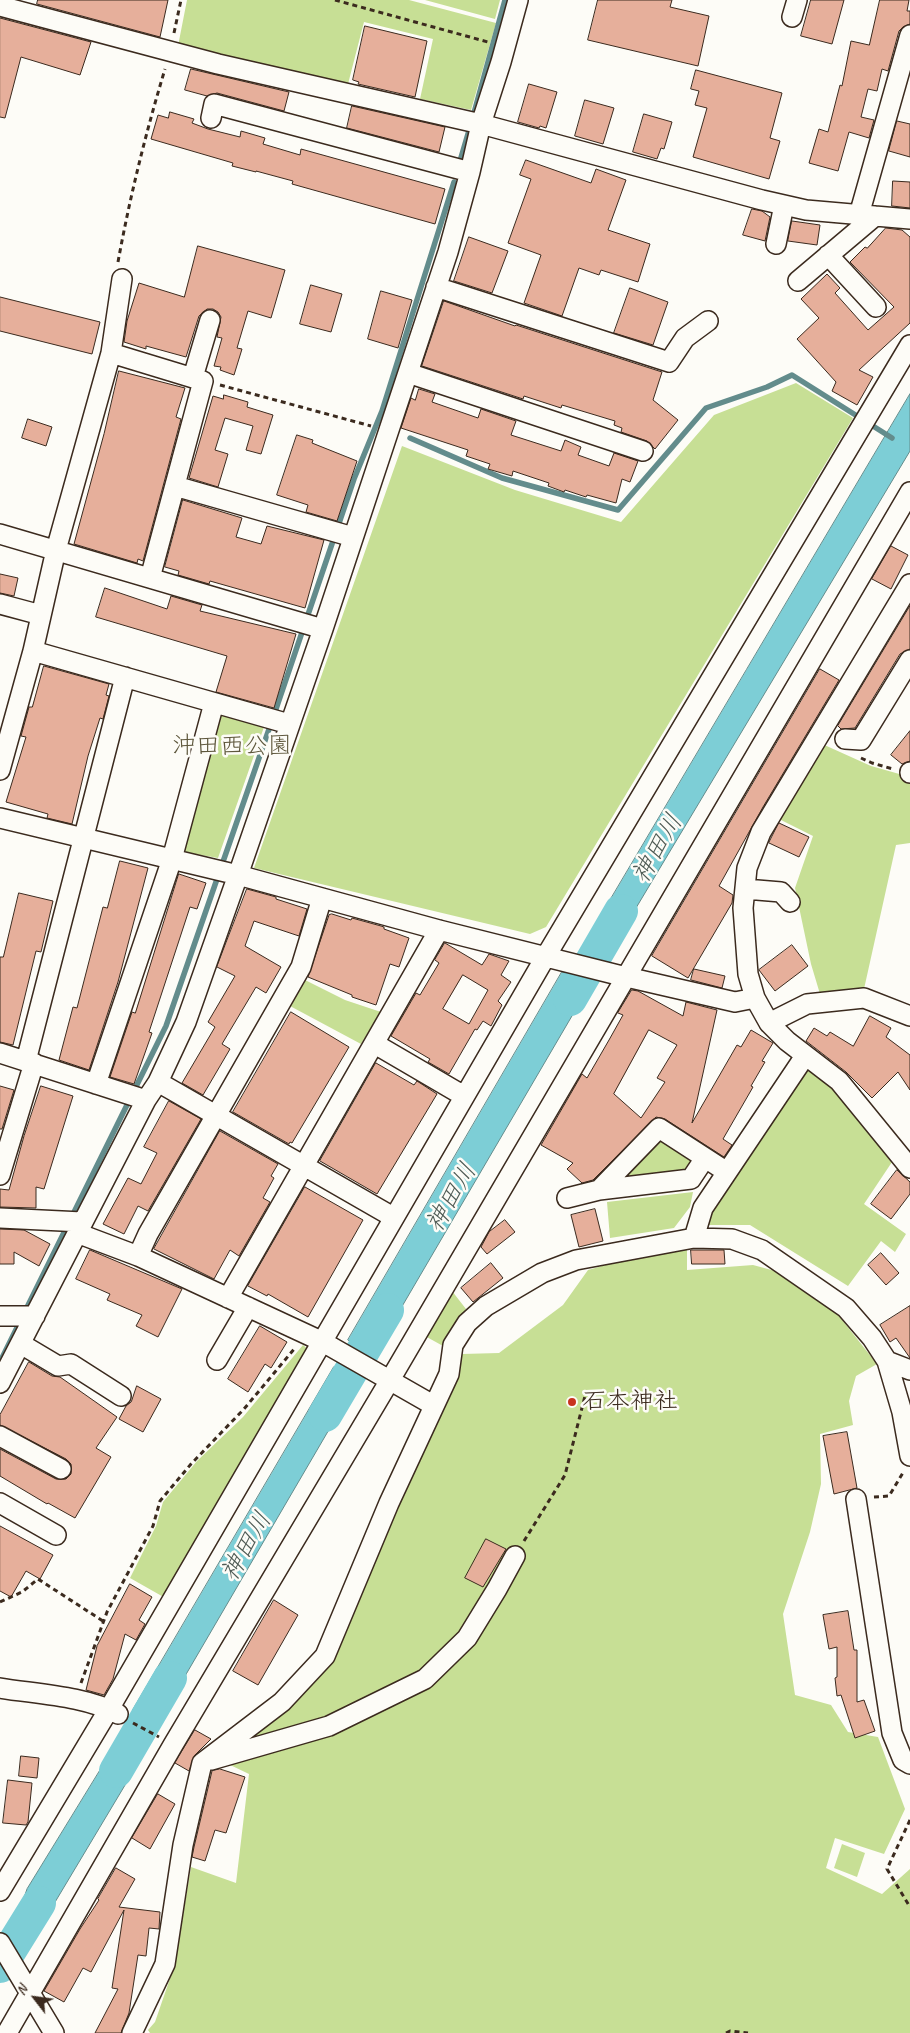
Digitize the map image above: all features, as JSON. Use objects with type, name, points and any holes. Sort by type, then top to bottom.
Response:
[{"type":"street","points":[[0,1384],[21,1344],[20,1316],[74,1225],[136,1097],[158,1082],[186,1022],[226,873],[341,534],[408,373],[436,287],[470,172],[481,124],[518,0]]},
{"type":"street","points":[[0,6],[170,52],[481,124],[784,205],[806,210],[910,219]]},
{"type":"street","points":[[798,281],[828,256],[867,216],[910,35]]},
{"type":"street","points":[[211,118],[214,104],[470,172]]},
{"type":"street","points":[[776,244],[784,205]]},
{"type":"street","points":[[828,256],[876,307]]},
{"type":"street","points":[[0,770],[33,651],[56,550],[111,353],[122,280]]},
{"type":"street","points":[[436,287],[669,362],[685,338],[708,321]]},
{"type":"street","points":[[150,578],[175,486],[210,320]]},
{"type":"street","points":[[0,1891],[113,1712],[320,1341],[910,345]]},
{"type":"street","points":[[111,353],[198,379]]},
{"type":"street","points":[[408,373],[643,451]]},
{"type":"street","points":[[175,486],[341,534]]},
{"type":"street","points":[[7,2033],[28,1988],[168,1742],[387,1378],[621,976],[910,492]]},
{"type":"street","points":[[0,534],[311,626]]},
{"type":"street","points":[[910,584],[761,832],[747,868],[743,908],[748,974],[755,998],[770,1022],[805,1056],[839,1081],[910,1168]]},
{"type":"street","points":[[0,604],[41,615]]},
{"type":"street","points":[[33,651],[278,721]]},
{"type":"street","points":[[845,739],[861,740],[910,660]]},
{"type":"street","points":[[0,1175],[30,1062],[125,677]]},
{"type":"street","points":[[96,1084],[172,859],[214,703]]},
{"type":"street","points":[[0,818],[172,859],[621,976],[735,1002],[755,998]]},
{"type":"street","points":[[745,889],[781,892],[790,902]]},
{"type":"street","points":[[138,1256],[148,1234],[301,967],[322,898]]},
{"type":"street","points":[[228,1298],[439,930]]},
{"type":"street","points":[[770,1022],[807,1004],[864,998],[910,1016]]},
{"type":"street","points":[[375,1044],[464,1096]]},
{"type":"street","points":[[0,1053],[136,1097]]},
{"type":"street","points":[[694,1238],[703,1208],[805,1056]]},
{"type":"street","points":[[158,1082],[393,1217]]},
{"type":"street","points":[[599,1190],[659,1128],[727,1172]]},
{"type":"street","points":[[567,1198],[599,1190],[692,1179],[705,1158]]},
{"type":"street","points":[[0,1218],[74,1225],[320,1341],[433,1405]]},
{"type":"street","points":[[132,2033],[165,1964],[183,1845],[202,1763],[282,1702],[325,1656],[389,1503],[449,1374],[453,1345],[467,1323],[486,1306],[542,1273],[576,1260],[694,1238],[732,1239],[762,1250],[846,1308],[888,1360],[902,1412],[908,1462]]},
{"type":"street","points":[[217,1360],[248,1307]]},
{"type":"street","points":[[21,1344],[58,1366],[71,1364],[121,1396]]},
{"type":"street","points":[[888,1360],[910,1370]]},
{"type":"street","points":[[0,1436],[61,1469]]},
{"type":"street","points":[[856,1499],[892,1733],[903,1760],[910,1764]]},
{"type":"street","points":[[0,1503],[56,1535]]},
{"type":"street","points":[[202,1763],[329,1726],[425,1679],[467,1638],[515,1556]]},
{"type":"street","points":[[0,1688],[76,1700],[113,1712]]},
{"type":"street","points":[[0,1943],[54,2033]]},
{"type":"path","points":[[122,280],[118,265],[127,214],[151,116],[170,52],[181,0]]},
{"type":"path","points":[[335,0],[491,43]]},
{"type":"path","points":[[198,379],[373,427]]},
{"type":"path","points":[[76,1700],[103,1621],[153,1526],[160,1501],[191,1464],[244,1408],[320,1341]]},
{"type":"path","points":[[515,1556],[565,1475],[586,1396]]},
{"type":"path","points":[[856,1499],[889,1496],[908,1462]]},
{"type":"path","points":[[0,1602],[22,1592],[38,1579],[103,1621]]},
{"type":"path","points":[[113,1712],[168,1742]]},
{"type":"path","points":[[910,1820],[887,1869],[910,1907]]},
{"type":"path","points":[[726,2033],[730,2031],[748,2033]]},
{"type":"green space","points":[[187,0],[409,0],[496,23],[471,110],[420,99],[433,39],[364,22],[348,84],[178,46]]},
{"type":"green space","points":[[425,0],[500,0],[495,19]]},
{"type":"green space","points":[[796,383],[853,418],[546,927],[530,934],[254,868],[402,446],[515,490],[621,522],[714,415]]},
{"type":"green space","name":"沖田西公園","points":[[216,711],[264,727],[218,858],[178,851]]},
{"type":"green space","points":[[820,743],[871,766],[910,777],[910,843],[896,845],[864,989],[820,994],[811,964],[795,888],[813,836],[775,817]]},
{"type":"green space","points":[[305,980],[345,1000],[381,1012],[361,1044],[290,1006]]},
{"type":"green space","points":[[807,1063],[844,1095],[892,1162],[864,1204],[906,1234],[895,1252],[881,1241],[848,1286],[750,1225],[707,1225],[709,1211]]},
{"type":"green space","points":[[662,1135],[699,1158],[688,1174],[618,1179]]},
{"type":"green space","points":[[693,1192],[690,1207],[674,1228],[610,1238],[607,1202]]},
{"type":"green space","points":[[687,1247],[687,1270],[753,1265],[779,1272],[831,1306],[877,1364],[856,1376],[849,1401],[853,1425],[820,1434],[821,1484],[810,1532],[783,1614],[795,1695],[831,1705],[848,1732],[878,1737],[905,1809],[884,1854],[835,1838],[826,1868],[882,1894],[910,1869],[910,2033],[150,2033],[148,2030],[155,2022],[175,1964],[191,1867],[236,1883],[249,1774],[226,1763],[227,1749],[331,1658],[462,1354],[499,1353],[563,1305],[588,1270],[634,1257]]},
{"type":"green space","points":[[452,1291],[466,1309],[443,1346],[425,1336]]},
{"type":"green space","points":[[303,1345],[309,1350],[167,1599],[130,1578],[156,1526],[163,1502],[197,1461],[243,1417]]},
{"type":"green space","points":[[842,1844],[865,1853],[857,1877],[834,1868]]},
{"type":"water","points":[[910,394],[910,451],[609,953],[583,946]]},
{"type":"water","points":[[562,972],[593,980],[373,1356],[348,1340]]},
{"type":"water","points":[[334,1367],[358,1380],[157,1724],[133,1710]]},
{"type":"water","points":[[128,1725],[152,1740],[24,1954],[11,1935],[27,1889]]},
{"type":"building","points":[[38,0],[168,0],[160,37],[37,4]]},
{"type":"building","points":[[598,0],[672,0],[670,7],[709,16],[698,66],[588,40]]},
{"type":"building","points":[[811,0],[844,0],[832,44],[801,36]]},
{"type":"building","points":[[880,0],[909,0],[907,11],[910,11],[910,24],[899,31],[888,71],[882,69],[877,91],[868,89],[861,117],[874,120],[869,138],[849,132],[838,171],[809,163],[819,129],[828,132],[840,85],[842,86],[851,41],[869,45]]},
{"type":"building","points":[[0,18],[91,42],[80,75],[21,57],[5,118],[0,117]]},
{"type":"building","points":[[365,26],[427,41],[415,97],[358,84],[359,82],[353,80]]},
{"type":"building","points":[[191,69],[289,92],[284,111],[217,93],[207,96],[185,90]]},
{"type":"building","points":[[696,70],[782,93],[770,138],[780,141],[769,179],[693,157],[707,108],[695,105],[699,91],[691,89]]},
{"type":"building","points":[[529,84],[557,92],[546,128],[518,122]]},
{"type":"building","points":[[585,100],[614,108],[603,144],[575,136]]},
{"type":"building","points":[[352,106],[445,127],[439,152],[347,128]]},
{"type":"building","points":[[170,112],[194,119],[192,123],[208,129],[240,137],[241,131],[265,138],[263,144],[300,155],[301,149],[445,189],[435,224],[292,184],[293,181],[232,166],[233,163],[151,139],[158,115],[168,118]]},
{"type":"building","points":[[644,114],[672,122],[664,149],[661,148],[657,159],[633,152]]},
{"type":"building","points":[[897,121],[910,124],[910,157],[889,151]]},
{"type":"building","points":[[526,160],[591,183],[596,169],[626,180],[608,230],[650,244],[638,282],[601,270],[599,275],[579,268],[562,316],[524,303],[541,255],[508,243],[531,179],[520,175]]},
{"type":"building","points":[[893,181],[910,182],[910,208],[892,206]]},
{"type":"building","points":[[752,209],[762,211],[770,217],[765,241],[743,235]]},
{"type":"building","points":[[792,221],[820,225],[817,245],[788,241]]},
{"type":"building","points":[[886,228],[902,230],[910,237],[910,323],[859,370],[873,377],[857,405],[832,391],[836,382],[797,339],[819,318],[801,299],[827,274],[840,288],[835,293],[868,330],[894,307],[850,262]]},
{"type":"building","points":[[469,237],[508,251],[492,293],[454,281]]},
{"type":"building","points":[[198,246],[285,270],[271,318],[248,311],[237,348],[242,349],[234,375],[220,370],[221,367],[214,366],[222,338],[217,337],[221,317],[213,309],[207,309],[199,316],[186,357],[146,346],[146,349],[124,342],[127,321],[139,283],[184,297]]},
{"type":"building","points":[[311,285],[342,294],[331,332],[300,324]]},
{"type":"building","points":[[630,288],[668,302],[653,345],[614,333]]},
{"type":"building","points":[[381,291],[412,300],[398,348],[368,339]]},
{"type":"building","points":[[0,297],[100,322],[92,354],[0,331]]},
{"type":"building","points":[[444,301],[515,326],[662,372],[653,400],[678,420],[655,449],[647,441],[621,432],[622,428],[614,425],[615,421],[562,405],[561,408],[524,396],[523,399],[422,366]]},
{"type":"building","points":[[119,371],[185,388],[176,417],[181,419],[143,561],[138,559],[137,563],[74,544]]},
{"type":"building","points":[[419,389],[435,394],[432,402],[478,418],[481,409],[516,421],[511,435],[561,451],[565,440],[581,447],[578,455],[609,466],[614,453],[638,461],[630,482],[622,479],[616,503],[587,495],[586,497],[565,490],[564,492],[548,486],[549,483],[513,471],[512,476],[488,469],[490,464],[466,456],[468,450],[401,428],[411,398],[415,400]]},
{"type":"building","points":[[224,395],[248,402],[247,407],[273,415],[261,454],[246,450],[253,426],[225,418],[215,450],[228,454],[218,487],[189,478],[213,396],[223,399]]},
{"type":"building","points":[[28,419],[52,427],[46,446],[22,438]]},
{"type":"building","points":[[297,435],[313,440],[312,443],[357,461],[337,521],[306,512],[308,505],[277,495]]},
{"type":"building","points":[[183,500],[242,518],[236,537],[261,544],[267,526],[324,540],[305,608],[210,581],[209,584],[178,575],[179,571],[165,567]]},
{"type":"building","points":[[891,546],[908,555],[891,589],[872,579]]},
{"type":"building","points":[[0,574],[18,578],[14,596],[0,593]]},
{"type":"building","points":[[105,588],[167,609],[171,596],[202,605],[200,611],[296,634],[274,708],[216,692],[227,656],[96,617]]},
{"type":"building","points":[[910,606],[910,649],[900,654],[855,728],[841,729],[838,726]]},
{"type":"building","points":[[44,666],[109,684],[106,695],[109,696],[103,719],[100,718],[88,756],[72,824],[47,818],[48,814],[6,802],[26,737],[21,736],[29,707],[32,707]]},
{"type":"building","points":[[820,669],[839,680],[763,807],[719,886],[733,895],[732,903],[688,978],[652,956]]},
{"type":"building","points":[[910,731],[910,761],[902,764],[891,755]]},
{"type":"building","points":[[779,823],[809,837],[799,857],[769,843]]},
{"type":"building","points":[[120,861],[148,868],[118,982],[89,1070],[59,1060],[73,1007],[77,1008],[103,907],[107,908]]},
{"type":"building","points":[[179,874],[206,883],[197,909],[190,907],[149,1032],[152,1033],[134,1084],[110,1077],[132,1012],[135,1013]]},
{"type":"building","points":[[247,889],[276,897],[276,899],[307,909],[299,936],[254,921],[245,946],[281,967],[266,993],[256,987],[222,1044],[230,1049],[203,1095],[182,1083],[215,1027],[208,1022],[235,976],[217,967]]},
{"type":"building","points":[[19,893],[53,901],[41,952],[36,951],[13,1045],[0,1042],[0,957],[3,957]]},
{"type":"building","points":[[332,914],[381,926],[384,929],[409,938],[399,967],[390,964],[376,1005],[352,997],[352,995],[308,977],[329,915]]},
{"type":"building","points":[[445,943],[482,965],[489,954],[509,961],[501,975],[511,982],[498,1001],[502,1005],[491,1026],[483,1021],[477,1030],[475,1029],[449,1074],[428,1062],[430,1059],[391,1036],[416,993],[420,995],[439,963],[435,960]],"holes":[[[463,975],[488,990],[469,1024],[443,1009]]]},
{"type":"building","points":[[792,945],[808,966],[775,991],[759,970]]},
{"type":"building","points":[[694,969],[725,976],[722,988],[691,980]]},
{"type":"building","points":[[632,990],[638,991],[683,1016],[686,1002],[717,1010],[692,1123],[737,1045],[741,1047],[751,1030],[773,1043],[762,1061],[765,1062],[751,1086],[753,1087],[723,1139],[732,1145],[724,1157],[665,1119],[656,1117],[593,1180],[582,1183],[567,1169],[573,1163],[541,1145],[582,1074],[587,1078],[623,1015],[618,1013]],"holes":[[[649,1030],[677,1045],[657,1078],[665,1082],[641,1118],[614,1094]]]},
{"type":"building","points":[[291,1012],[349,1047],[292,1143],[290,1142],[289,1144],[233,1112]]},
{"type":"building","points":[[870,1016],[891,1028],[886,1037],[910,1055],[910,1090],[898,1072],[872,1098],[846,1072],[806,1041],[814,1028],[827,1036],[830,1032],[853,1046]]},
{"type":"building","points":[[376,1063],[414,1085],[417,1081],[437,1094],[377,1194],[320,1161]]},
{"type":"building","points":[[0,1086],[14,1090],[2,1129],[0,1129]]},
{"type":"building","points":[[41,1086],[73,1096],[44,1189],[36,1187],[36,1208],[0,1207],[0,1189],[9,1190],[24,1136]]},
{"type":"building","points":[[169,1101],[201,1119],[148,1211],[138,1206],[124,1234],[103,1224],[128,1178],[141,1184],[157,1153],[144,1147]]},
{"type":"building","points":[[220,1131],[278,1164],[271,1176],[274,1178],[263,1198],[270,1202],[239,1256],[230,1250],[214,1279],[154,1249]]},
{"type":"building","points":[[897,1170],[910,1182],[910,1194],[891,1219],[871,1204]]},
{"type":"building","points":[[305,1187],[363,1220],[308,1317],[268,1294],[267,1296],[248,1286]]},
{"type":"building","points":[[595,1209],[603,1241],[579,1247],[571,1215]]},
{"type":"building","points":[[505,1220],[515,1232],[487,1254],[481,1247],[489,1232]]},
{"type":"building","points":[[0,1229],[24,1230],[50,1244],[39,1266],[14,1252],[14,1264],[0,1264]]},
{"type":"building","points":[[90,1250],[182,1289],[158,1337],[136,1326],[142,1315],[107,1300],[110,1294],[76,1279]]},
{"type":"building","points":[[691,1250],[724,1250],[725,1264],[692,1264]]},
{"type":"building","points":[[881,1253],[899,1273],[886,1285],[868,1265]]},
{"type":"building","points":[[491,1263],[503,1278],[473,1302],[461,1288]]},
{"type":"building","points":[[910,1306],[910,1358],[896,1338],[890,1342],[880,1325]]},
{"type":"building","points":[[260,1326],[287,1342],[271,1368],[265,1364],[248,1392],[228,1379]]},
{"type":"building","points":[[29,1362],[52,1376],[60,1377],[117,1417],[96,1448],[111,1457],[75,1518],[0,1476],[0,1449],[56,1479],[66,1479],[71,1474],[71,1464],[66,1459],[0,1425],[0,1415]]},
{"type":"building","points":[[137,1386],[161,1399],[143,1432],[119,1419],[126,1406],[131,1402]]},
{"type":"building","points":[[847,1432],[857,1488],[834,1494],[823,1436]]},
{"type":"building","points":[[0,1526],[53,1555],[40,1579],[26,1571],[11,1597],[0,1591]]},
{"type":"building","points":[[486,1539],[506,1549],[483,1587],[465,1578]]},
{"type":"building","points":[[130,1584],[152,1597],[139,1620],[145,1624],[136,1640],[125,1634],[113,1679],[104,1695],[86,1690],[97,1646]]},
{"type":"building","points":[[274,1600],[298,1615],[258,1685],[233,1671]]},
{"type":"building","points":[[848,1611],[854,1650],[857,1650],[857,1702],[864,1700],[875,1731],[855,1738],[841,1695],[837,1696],[835,1678],[837,1677],[837,1647],[829,1649],[823,1615]]},
{"type":"building","points":[[195,1730],[211,1739],[195,1755],[189,1771],[175,1763]]},
{"type":"building","points":[[21,1756],[39,1758],[37,1778],[19,1776]]},
{"type":"building","points":[[220,1769],[245,1777],[226,1833],[215,1830],[205,1861],[192,1857],[212,1771]]},
{"type":"building","points":[[8,1780],[32,1783],[28,1822],[26,1825],[3,1823]]},
{"type":"building","points":[[158,1794],[175,1804],[150,1849],[132,1838]]},
{"type":"building","points":[[116,1868],[135,1879],[119,1907],[160,1912],[159,1929],[149,1928],[146,1956],[138,1955],[129,2013],[121,2033],[95,2033],[118,1989],[112,1988],[124,1910],[91,1972],[83,1968],[64,2002],[44,1991]]},
{"type":"waterway","points":[[474,113],[505,0]]},
{"type":"waterway","points":[[460,161],[470,127]]},
{"type":"waterway","points":[[0,1362],[166,1026],[354,479],[382,411],[454,182]]},
{"type":"waterway","points":[[410,438],[502,478],[618,510],[706,408],[767,387],[792,375],[892,438]]},
{"type":"waterway","name":"神田川","points":[[570,999],[621,911]]},
{"type":"waterway","name":"神田川","points":[[325,1415],[387,1310]]},
{"type":"waterway","name":"神田川","points":[[116,1771],[170,1678]]},
{"type":"waterway","name":"神田川","points":[[0,1966],[39,1903]]},
{"type":"place","name":"石本神社","points":[[572,1402]]}]
